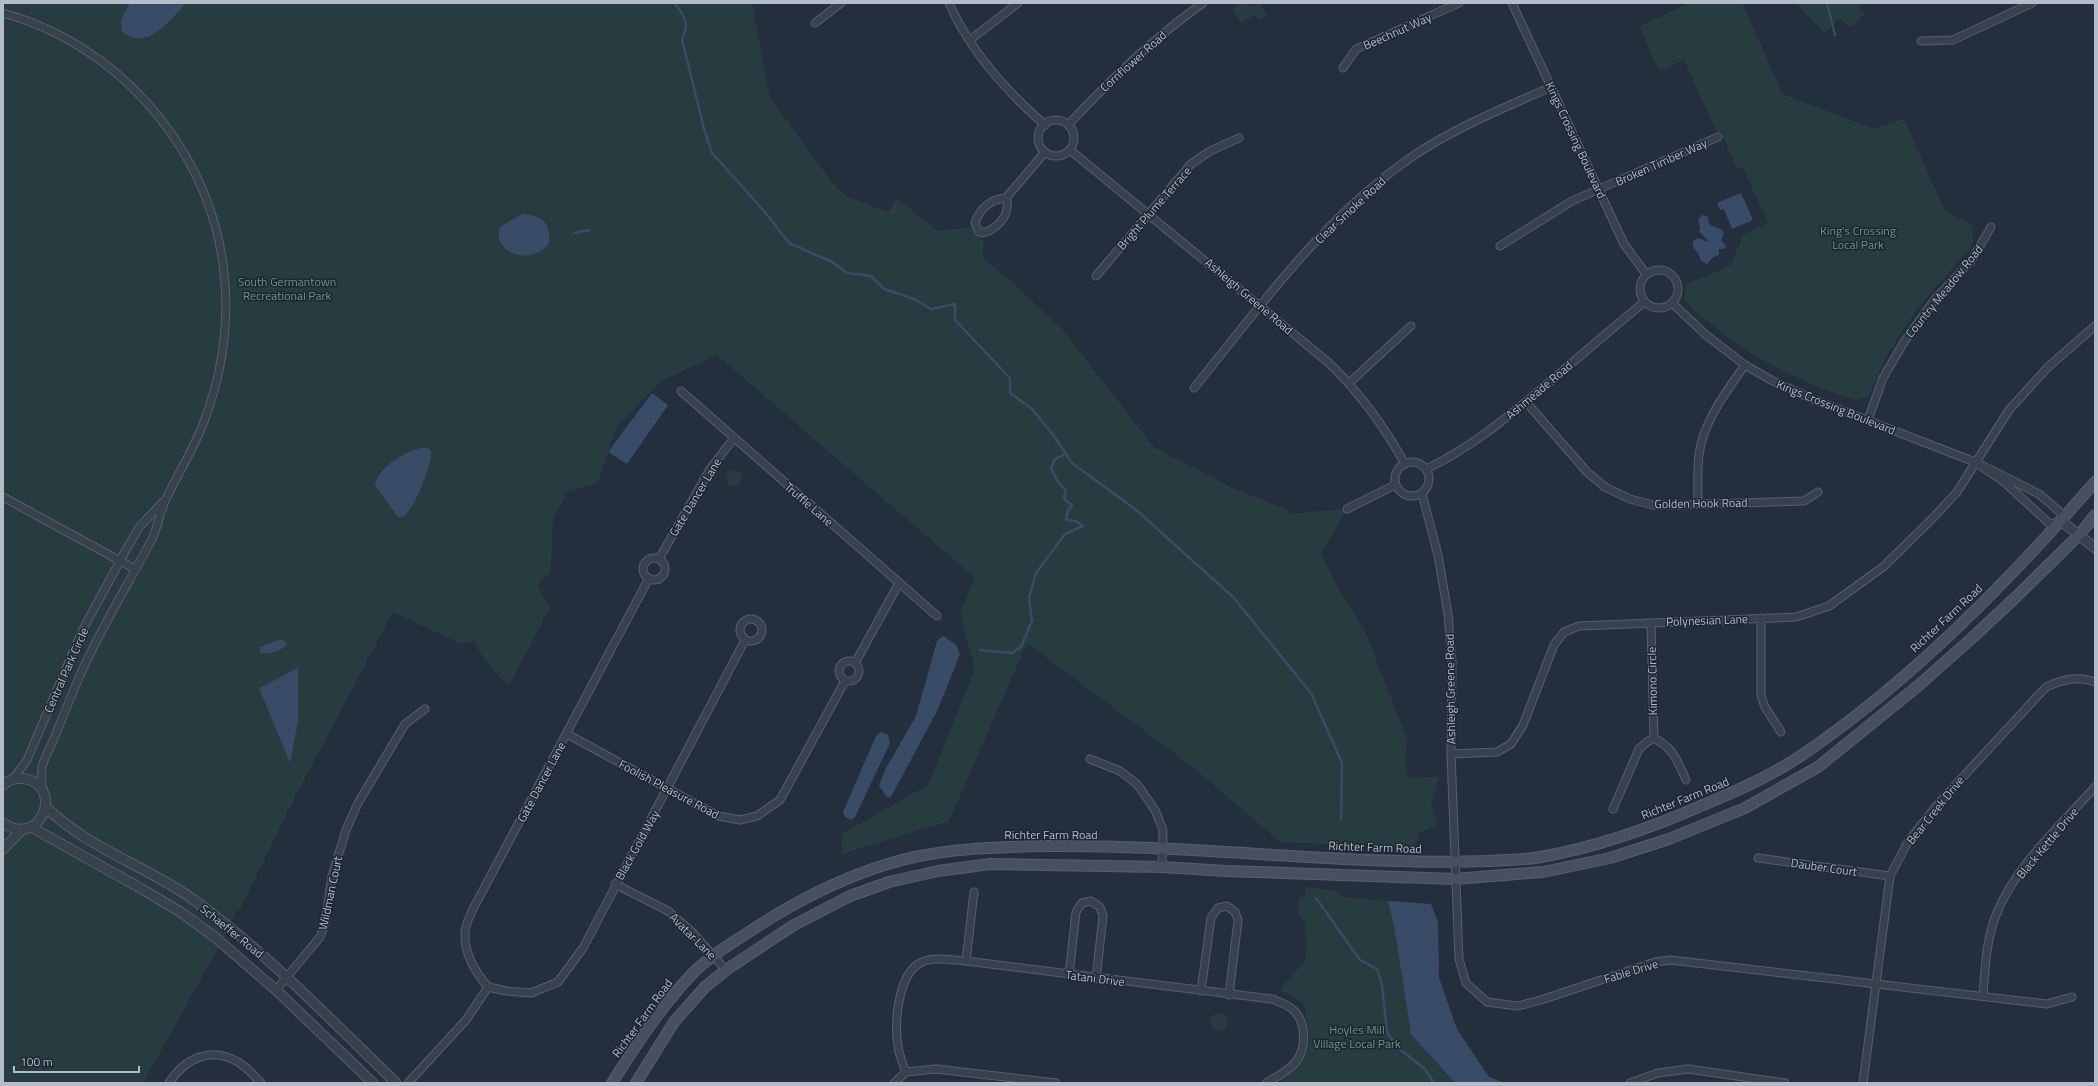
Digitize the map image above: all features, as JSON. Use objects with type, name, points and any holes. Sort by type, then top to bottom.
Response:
[{"type":"main road","name":"Richter Farm Road","points":[[612,1083],[663,1008],[694,972],[714,955],[785,909],[837,882],[907,859],[984,847],[1070,846],[1163,849],[1358,860],[1455,862],[1538,857],[1598,844],[1660,824],[1740,790],[1799,757],[1881,696],[1958,627],[2061,521],[2095,482]]},
{"type":"main road","points":[[636,1083],[674,1022],[706,988],[726,970],[794,925],[850,896],[889,882],[938,870],[990,864],[1162,867],[1226,871],[1455,878],[1543,872],[1610,858],[1669,839],[1745,808],[1818,767],[1918,686],[2017,596],[2080,534],[2095,515]]},
{"type":"street","points":[[815,24],[841,3]]},
{"type":"street","points":[[949,3],[970,40],[1000,81],[1020,104],[1044,125]]},
{"type":"street","points":[[970,40],[1018,3]]},
{"type":"street","name":"Cornflower Road","points":[[1068,125],[1101,89],[1146,47],[1203,3]]},
{"type":"street","name":"Beechnut Way","points":[[1344,68],[1356,49],[1459,3]]},
{"type":"street","name":"Kings Crossing Boulevard","points":[[1512,3],[1624,244],[1646,274]]},
{"type":"street","points":[[1921,40],[1953,40],[2024,5],[2032,3]]},
{"type":"street","name":"Central Park Circle","points":[[3,13],[35,24],[74,42],[118,73],[140,94],[172,132],[206,197],[216,227],[223,257],[226,290],[226,330],[221,362],[206,417],[195,443],[165,501],[151,542],[97,638],[70,699],[42,768],[42,790]]},
{"type":"street","name":"Clear Smoke Road","points":[[1194,388],[1295,263],[1328,228],[1388,174],[1414,156],[1464,127],[1551,87]]},
{"type":"street","points":[[1054,121],[1068,125],[1072,129],[1074,140],[1070,150],[1061,156],[1049,155],[1045,152],[1039,142],[1041,130],[1044,125],[1054,121]]},
{"type":"street","name":"Broken Timber Way","points":[[1500,246],[1572,201],[1718,137]]},
{"type":"street","name":"Bright Plume Terrace","points":[[1096,276],[1191,164],[1210,151],[1239,138]]},
{"type":"street","name":"Ashleigh Greene Road","points":[[1070,150],[1261,305],[1349,383],[1389,434],[1405,464]]},
{"type":"street","points":[[1006,198],[1007,208],[1005,216],[990,232],[984,234],[979,232],[975,223],[977,216],[996,199],[1006,198],[1045,152]]},
{"type":"street","name":"Country Meadow Road","points":[[1868,420],[1883,378],[1904,342],[1936,298],[1971,261],[1983,245],[1991,227]]},
{"type":"street","points":[[1652,270],[1665,270],[1675,279],[1678,291],[1672,303],[1661,308],[1654,308],[1644,302],[1641,296],[1640,284],[1646,274],[1652,270]]},
{"type":"street","name":"Ashmeade Road","points":[[1426,469],[1453,456],[1480,438],[1526,402],[1644,302]]},
{"type":"street","name":"Kings Crossing Boulevard","points":[[1672,303],[1706,335],[1745,365],[1812,399],[1975,462],[2039,494],[2061,513],[2061,521],[2050,524],[2003,481],[1975,462]]},
{"type":"street","points":[[1349,383],[1411,326]]},
{"type":"street","name":"Polynesian Lane","points":[[1451,754],[1497,752],[1510,744],[1523,725],[1554,645],[1564,632],[1579,626],[1802,615],[1829,606],[1883,566],[1932,518],[1956,492],[2014,405],[2048,367],[2095,326]]},
{"type":"street","points":[[1698,504],[1699,454],[1704,434],[1724,396],[1745,365]]},
{"type":"street","name":"Truffle Lane","points":[[681,391],[937,616]]},
{"type":"street","name":"Golden Hook Road","points":[[1526,402],[1587,472],[1605,487],[1630,499],[1653,505],[1804,501],[1818,492]]},
{"type":"street","name":"Gate Dancer Lane","points":[[659,559],[710,469],[734,438]]},
{"type":"street","points":[[1416,462],[1426,469],[1429,477],[1428,487],[1422,494],[1408,496],[1400,492],[1395,485],[1395,474],[1400,466],[1416,462]]},
{"type":"street","points":[[1347,509],[1395,485]]},
{"type":"street","name":"Ashleigh Greene Road","points":[[1422,494],[1438,555],[1448,614],[1452,662],[1451,754],[1455,878]]},
{"type":"street","points":[[3,498],[135,569]]},
{"type":"street","name":"Central Park Circle","points":[[7,781],[27,760],[82,631],[140,526],[165,501]]},
{"type":"street","points":[[2061,521],[2080,534],[2095,548]]},
{"type":"street","points":[[653,558],[659,559],[666,568],[663,576],[657,580],[649,578],[643,571],[645,562],[653,558]]},
{"type":"street","name":"Gate Dancer Lane","points":[[488,987],[476,972],[468,953],[465,932],[473,909],[649,578]]},
{"type":"street","name":"Foolish Pleasure Road","points":[[567,734],[718,816],[740,820],[757,816],[780,800],[845,681],[852,681],[859,676],[858,667],[855,663],[899,583]]},
{"type":"street","points":[[1761,618],[1761,696],[1765,707],[1781,732]]},
{"type":"street","name":"Kimono Circle","points":[[1651,623],[1654,738]]},
{"type":"street","name":"Black Gold Way","points":[[488,987],[506,991],[531,993],[558,982],[582,948],[745,640]]},
{"type":"street","points":[[845,681],[839,674],[840,666],[846,661],[855,663]]},
{"type":"street","name":"Bear Creek Drive","points":[[1863,1083],[1890,876],[1909,840],[1937,805],[2046,687],[2063,679],[2077,678],[2095,682]]},
{"type":"street","name":"Wildman Court","points":[[276,990],[320,937],[325,924],[332,876],[346,830],[358,803],[405,724],[425,709]]},
{"type":"street","points":[[1613,809],[1639,749],[1654,738],[1667,745],[1673,752],[1686,780]]},
{"type":"street","points":[[1090,759],[1120,771],[1137,784],[1155,810],[1163,830],[1162,867]]},
{"type":"street","points":[[3,849],[27,828],[40,821],[46,807],[42,790],[30,780],[7,781]]},
{"type":"street","name":"Black Kettle Drive","points":[[1983,996],[1986,952],[1996,915],[2010,888],[2029,861],[2095,787]]},
{"type":"street","name":"Schaeffer Road","points":[[46,807],[73,830],[192,899],[255,948],[396,1083]]},
{"type":"street","name":"Schaeffer Road","points":[[3,822],[15,829],[27,828],[182,913],[243,960],[373,1083]]},
{"type":"street","name":"Dauber Court","points":[[1758,858],[1890,876]]},
{"type":"street","name":"Fable Drive","points":[[1455,878],[1459,959],[1466,984],[1487,1002],[1518,1006],[1655,962],[1671,960],[2047,1004],[2072,998]]},
{"type":"street","name":"Avatar Lane","points":[[615,884],[668,911],[694,933],[726,970]]},
{"type":"street","points":[[966,961],[974,892]]},
{"type":"street","points":[[1069,975],[1076,912],[1082,903],[1091,901],[1100,907],[1103,916],[1096,979]]},
{"type":"street","points":[[1201,991],[1211,918],[1218,908],[1227,906],[1235,912],[1238,920],[1229,995]]},
{"type":"street","name":"Tatani Drive","points":[[906,1072],[898,1046],[897,1027],[903,983],[910,970],[920,963],[932,960],[966,961],[1096,979],[1272,999],[1293,1009],[1300,1020],[1304,1040],[1300,1056],[1288,1069],[1266,1083]]},
{"type":"street","points":[[408,1083],[466,1020],[488,987]]},
{"type":"street","points":[[169,1083],[182,1066],[191,1060],[201,1056],[213,1054],[229,1057],[240,1062],[261,1083]]},
{"type":"street","points":[[894,1083],[906,1072],[936,1069],[1056,1083]]},
{"type":"street","points":[[1630,1083],[1658,1073],[1688,1069],[1785,1083]]},
{"type":"green space","name":"South Germantown Recreational Park","points":[[3,3],[752,3],[770,98],[834,185],[847,197],[888,212],[897,198],[937,231],[976,227],[984,234],[983,258],[1014,284],[1062,329],[1154,447],[1233,488],[1286,509],[1289,514],[1347,509],[1321,553],[1335,583],[1364,629],[1407,738],[1405,756],[1408,778],[1439,777],[1431,804],[1437,825],[1420,832],[1414,848],[1280,842],[1194,768],[1027,643],[949,821],[842,854],[842,834],[928,785],[975,669],[960,613],[975,578],[717,355],[660,382],[616,428],[598,482],[567,493],[553,519],[551,571],[537,585],[550,608],[510,684],[505,683],[492,668],[479,651],[474,641],[462,644],[393,612],[294,799],[239,911],[236,910],[230,927],[143,1083],[3,1083]]},
{"type":"green space","points":[[1242,3],[1249,3],[1250,6],[1260,3],[1267,16],[1259,20],[1255,15],[1241,23],[1233,9]]},
{"type":"green space","name":"King's Crossing Local Park","points":[[1689,3],[1742,3],[1783,94],[1874,129],[1904,119],[1945,211],[1972,225],[1973,241],[1971,247],[1916,310],[1886,357],[1869,395],[1857,401],[1799,379],[1745,350],[1701,316],[1685,299],[1685,285],[1731,265],[1743,235],[1768,223],[1744,170],[1736,167],[1721,132],[1717,133],[1684,60],[1659,71],[1639,26]]},
{"type":"green space","points":[[1795,3],[1862,3],[1859,8],[1865,14],[1851,27],[1839,19],[1825,33]]},
{"type":"green space","points":[[734,470],[740,472],[742,478],[740,484],[734,486],[728,484],[726,478],[728,472]]},
{"type":"green space","name":"Hoyles Mill Village Local Park","points":[[1305,887],[1336,891],[1342,897],[1388,901],[1394,926],[1411,1034],[1455,1083],[1278,1083],[1296,1069],[1302,1062],[1308,1047],[1309,1038],[1306,1008],[1297,999],[1279,990],[1306,960],[1305,921],[1299,916],[1298,900],[1305,897]]},
{"type":"green space","points":[[1219,1013],[1225,1016],[1228,1022],[1225,1028],[1219,1031],[1213,1028],[1210,1022],[1213,1016]]},
{"type":"water","points":[[130,3],[186,3],[166,25],[149,36],[141,38],[132,37],[122,32],[121,20]]},
{"type":"water","points":[[1741,193],[1753,220],[1732,229],[1724,209],[1720,210],[1717,203]]},
{"type":"water","points":[[522,214],[535,216],[544,221],[547,225],[549,236],[549,243],[542,250],[524,256],[507,250],[502,244],[499,236],[500,227]]},
{"type":"water","points":[[1702,215],[1707,216],[1710,225],[1722,230],[1724,234],[1721,240],[1726,246],[1724,249],[1719,249],[1719,255],[1713,257],[1707,264],[1701,261],[1698,253],[1693,247],[1693,241],[1698,238],[1707,242],[1708,241],[1699,231],[1700,227],[1698,220]]},
{"type":"water","points":[[652,393],[668,405],[627,464],[608,452]]},
{"type":"water","points":[[425,447],[431,451],[426,476],[413,505],[403,517],[398,517],[375,485],[382,471],[388,465],[402,455]]},
{"type":"water","points":[[943,636],[956,645],[960,654],[938,709],[891,797],[887,797],[879,786],[885,770],[916,716],[937,641]]},
{"type":"water","points":[[282,639],[287,645],[284,647],[274,652],[260,653],[260,647]]},
{"type":"water","points":[[298,668],[298,721],[290,763],[259,688]]},
{"type":"water","points":[[881,732],[888,735],[890,743],[855,817],[851,820],[844,816],[843,812],[876,736]]},
{"type":"water","points":[[1388,901],[1431,904],[1438,922],[1439,978],[1457,1029],[1489,1077],[1505,1083],[1455,1083],[1411,1034],[1394,926]]},
{"type":"waterway","points":[[674,3],[681,11],[685,20],[686,29],[682,39],[704,129],[712,153],[764,211],[789,243],[832,262],[847,273],[871,276],[884,289],[914,299],[931,309],[955,304],[955,320],[1010,378],[1010,393],[1032,409],[1051,432],[1072,463],[1135,509],[1233,597],[1311,693],[1342,763],[1341,819]]},
{"type":"waterway","points":[[1827,3],[1835,35]]},
{"type":"waterway","points":[[574,233],[590,230]]},
{"type":"waterway","points":[[980,650],[1012,653],[1021,647],[1032,620],[1029,598],[1036,573],[1065,534],[1083,526],[1076,521],[1066,520],[1068,511],[1072,505],[1064,499],[1066,490],[1059,483],[1051,469],[1055,459],[1065,454]]},
{"type":"waterway","points":[[1316,898],[1360,960],[1377,969],[1382,985],[1387,1032],[1397,1047],[1425,1069],[1434,1083]]}]
